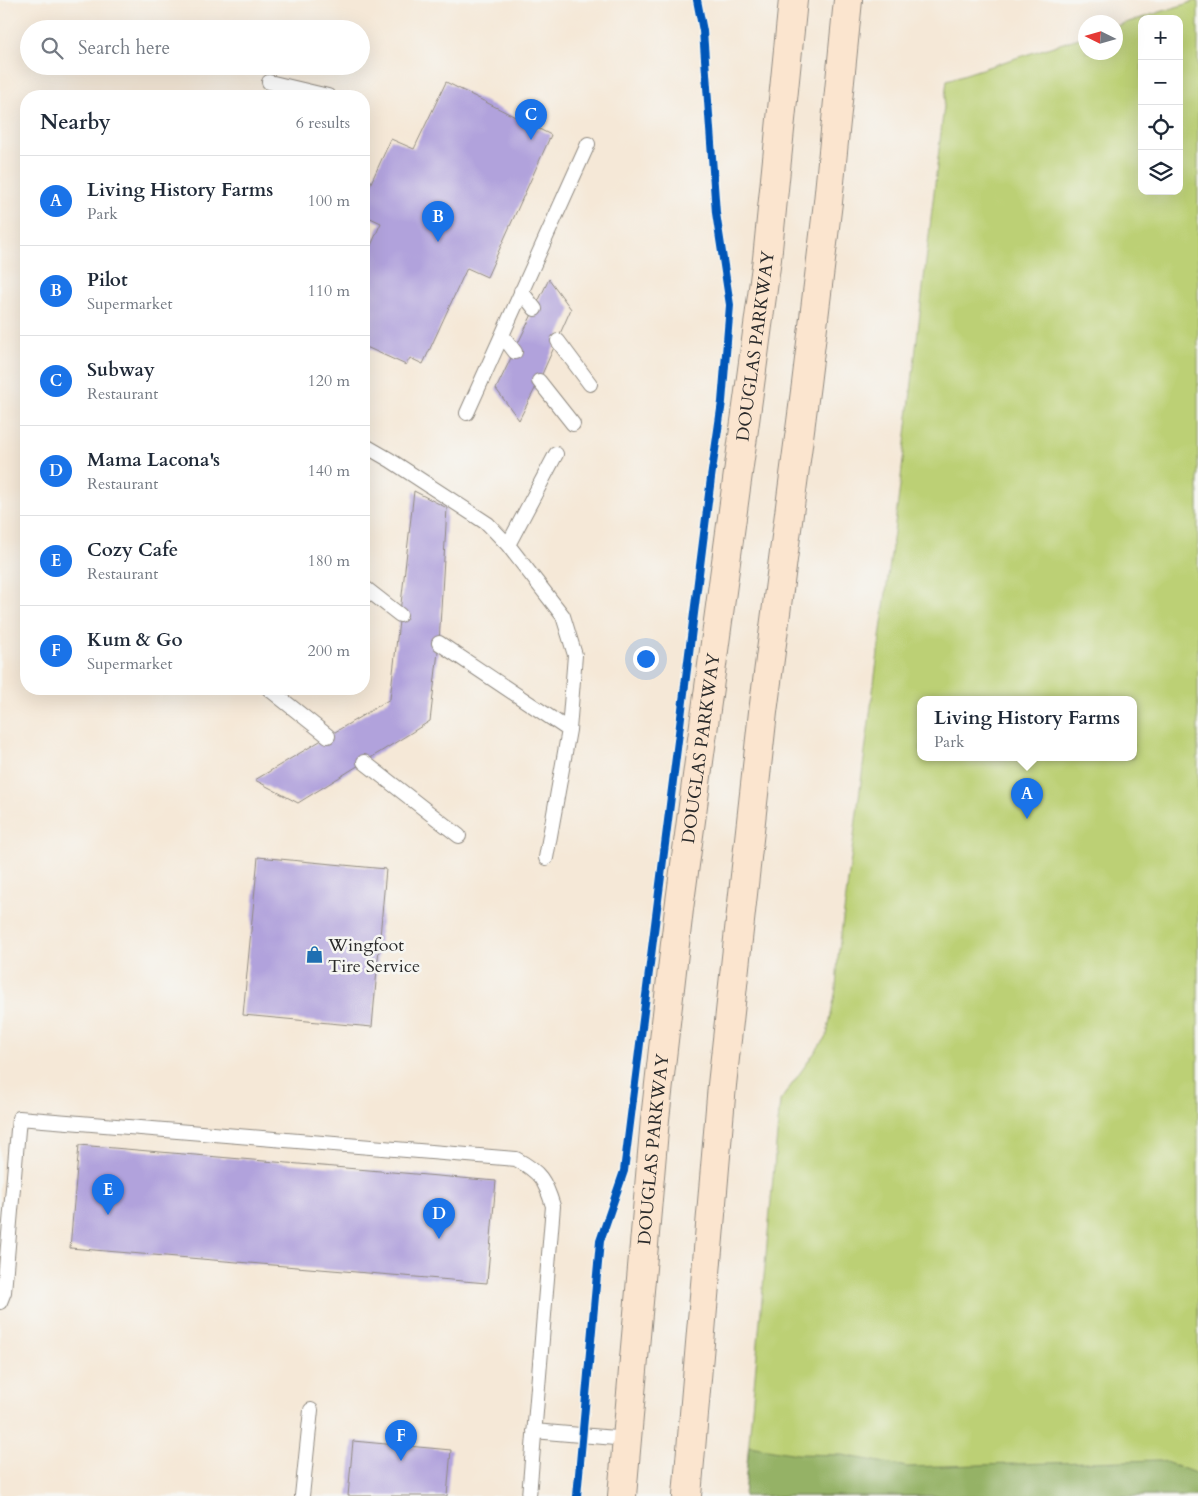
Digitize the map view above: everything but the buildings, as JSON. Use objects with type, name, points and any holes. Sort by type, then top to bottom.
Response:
[{"type":"main road","name":"DOUGLAS PARKWAY","points":[[622,1496],[658,1090],[679,909],[767,259],[793,0]]},
{"type":"main road","points":[[686,1496],[722,1085],[763,712],[828,202],[848,0]]},
{"type":"lane","points":[[269,82],[303,90]]},
{"type":"lane","points":[[467,413],[588,144]]},
{"type":"lane","points":[[521,291],[535,309]]},
{"type":"lane","points":[[502,335],[515,352]]},
{"type":"lane","points":[[558,341],[590,384]]},
{"type":"lane","points":[[539,381],[574,424]]},
{"type":"lane","points":[[370,448],[488,524],[508,545],[563,616],[575,656],[569,730],[546,858]]},
{"type":"lane","points":[[508,545],[556,454]]},
{"type":"lane","points":[[370,592],[400,615]]},
{"type":"lane","points":[[438,643],[569,730]]},
{"type":"lane","points":[[276,695],[328,736]]},
{"type":"lane","points":[[364,762],[459,836]]},
{"type":"lane","points":[[0,1302],[4,1292],[19,1118],[516,1159],[533,1168],[542,1177],[553,1206],[528,1496]]},
{"type":"lane","points":[[302,1496],[311,1410]]},
{"type":"lane","points":[[534,1430],[627,1439]]},
{"type":"green space","points":[[1198,0],[1198,1496],[744,1496],[780,1101],[827,1035],[836,989],[838,957],[900,486],[947,80],[1078,38],[1078,60],[1123,60],[1123,24],[1138,19],[1138,195],[1183,195],[1183,15],[1151,15]]},
{"type":"green space","points":[[749,1446],[797,1454],[842,1455],[907,1467],[1160,1460],[1198,1474],[1198,1496],[744,1496]]},
{"type":"cycle path","points":[[577,1496],[600,1241],[624,1171],[722,402],[730,305],[716,213],[703,31],[697,0]]},
{"type":"place","name":"Subway","points":[[531,140]]},
{"type":"place","name":"Pilot","points":[[438,242]]},
{"type":"place","name":"Living History Farms","points":[[1027,819]]},
{"type":"place","name":"Wingfoot Tire Service","points":[[314,955]]},
{"type":"place","name":"Cozy Cafe","points":[[108,1215]]},
{"type":"place","name":"Mama Lacona's","points":[[439,1239]]},
{"type":"place","name":"Kum & Go","points":[[401,1461]]}]
